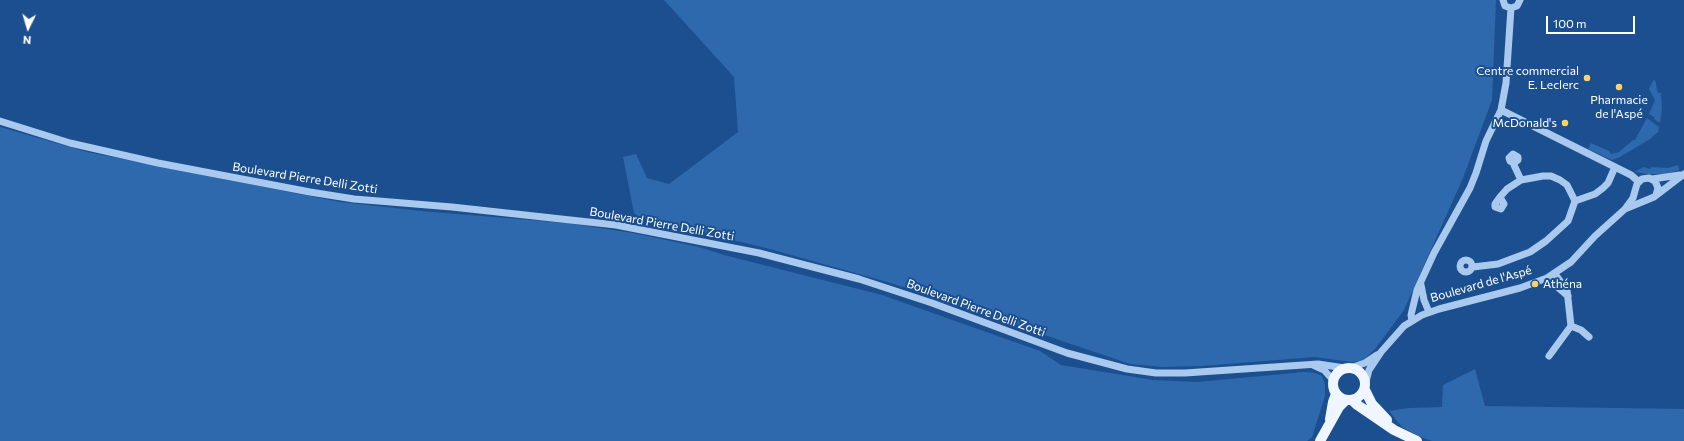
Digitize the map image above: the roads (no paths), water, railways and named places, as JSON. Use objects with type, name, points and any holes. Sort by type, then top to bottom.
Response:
[{"type":"main road","points":[[1406,436],[1372,404],[1360,372],[1348,368],[1338,373],[1333,380],[1333,388],[1336,394],[1356,404],[1394,430],[1406,436],[1417,441]]},
{"type":"main road","points":[[1320,441],[1340,407],[1349,400],[1360,397],[1365,386]]},
{"type":"main road","points":[[1329,425],[1336,394]]},
{"type":"street","points":[[1503,0],[1506,6],[1510,8]]},
{"type":"street","points":[[1510,8],[1517,6],[1520,0]]},
{"type":"street","points":[[1412,321],[1411,315],[1415,298],[1434,253],[1470,188],[1486,141],[1501,110],[1506,83],[1510,8]]},
{"type":"street","points":[[1501,110],[1631,175],[1639,182]]},
{"type":"street","name":"Boulevard Pierre Delli Zotti","points":[[0,121],[70,143],[158,163],[310,192],[354,199],[452,207],[616,224],[759,253],[859,279],[932,303],[1067,353],[1127,369],[1156,373],[1185,373],[1328,364],[1348,368]]},
{"type":"street","points":[[1514,163],[1520,180]]},
{"type":"street","points":[[1575,201],[1595,194],[1603,188],[1608,182],[1615,167]]},
{"type":"street","points":[[1682,175],[1647,200],[1641,198],[1636,189],[1639,182],[1645,178],[1652,179],[1682,175]]},
{"type":"street","points":[[1473,267],[1498,264],[1530,252],[1546,241],[1568,221],[1575,201],[1567,185],[1551,176],[1520,180],[1500,197]]},
{"type":"street","points":[[1652,179],[1657,184],[1658,188],[1656,195]]},
{"type":"street","name":"Boulevard de l'Aspé","points":[[1365,386],[1369,370],[1381,352],[1404,326],[1429,312],[1520,288],[1555,274],[1571,262],[1595,236],[1625,209],[1636,189]]},
{"type":"street","name":"Boulevard de l'Aspé","points":[[1625,209],[1647,200]]},
{"type":"street","points":[[1549,356],[1571,326],[1567,290],[1555,274]]},
{"type":"street","points":[[1547,278],[1568,297]]},
{"type":"street","points":[[1421,285],[1424,300],[1429,312]]},
{"type":"street","points":[[1571,326],[1581,330],[1589,338]]},
{"type":"street","name":"Boulevard de l'Aspé","points":[[1348,368],[1366,363],[1381,352]]},
{"type":"street","points":[[1311,365],[1324,370],[1333,380]]},
{"type":"place","name":"Centre commercial E. Leclerc","points":[[1587,78]]},
{"type":"place","name":"Pharmacie de l'Aspé","points":[[1619,87]]},
{"type":"place","name":"McDonald's","points":[[1565,123]]},
{"type":"place","name":"Athéna","points":[[1535,284]]}]
